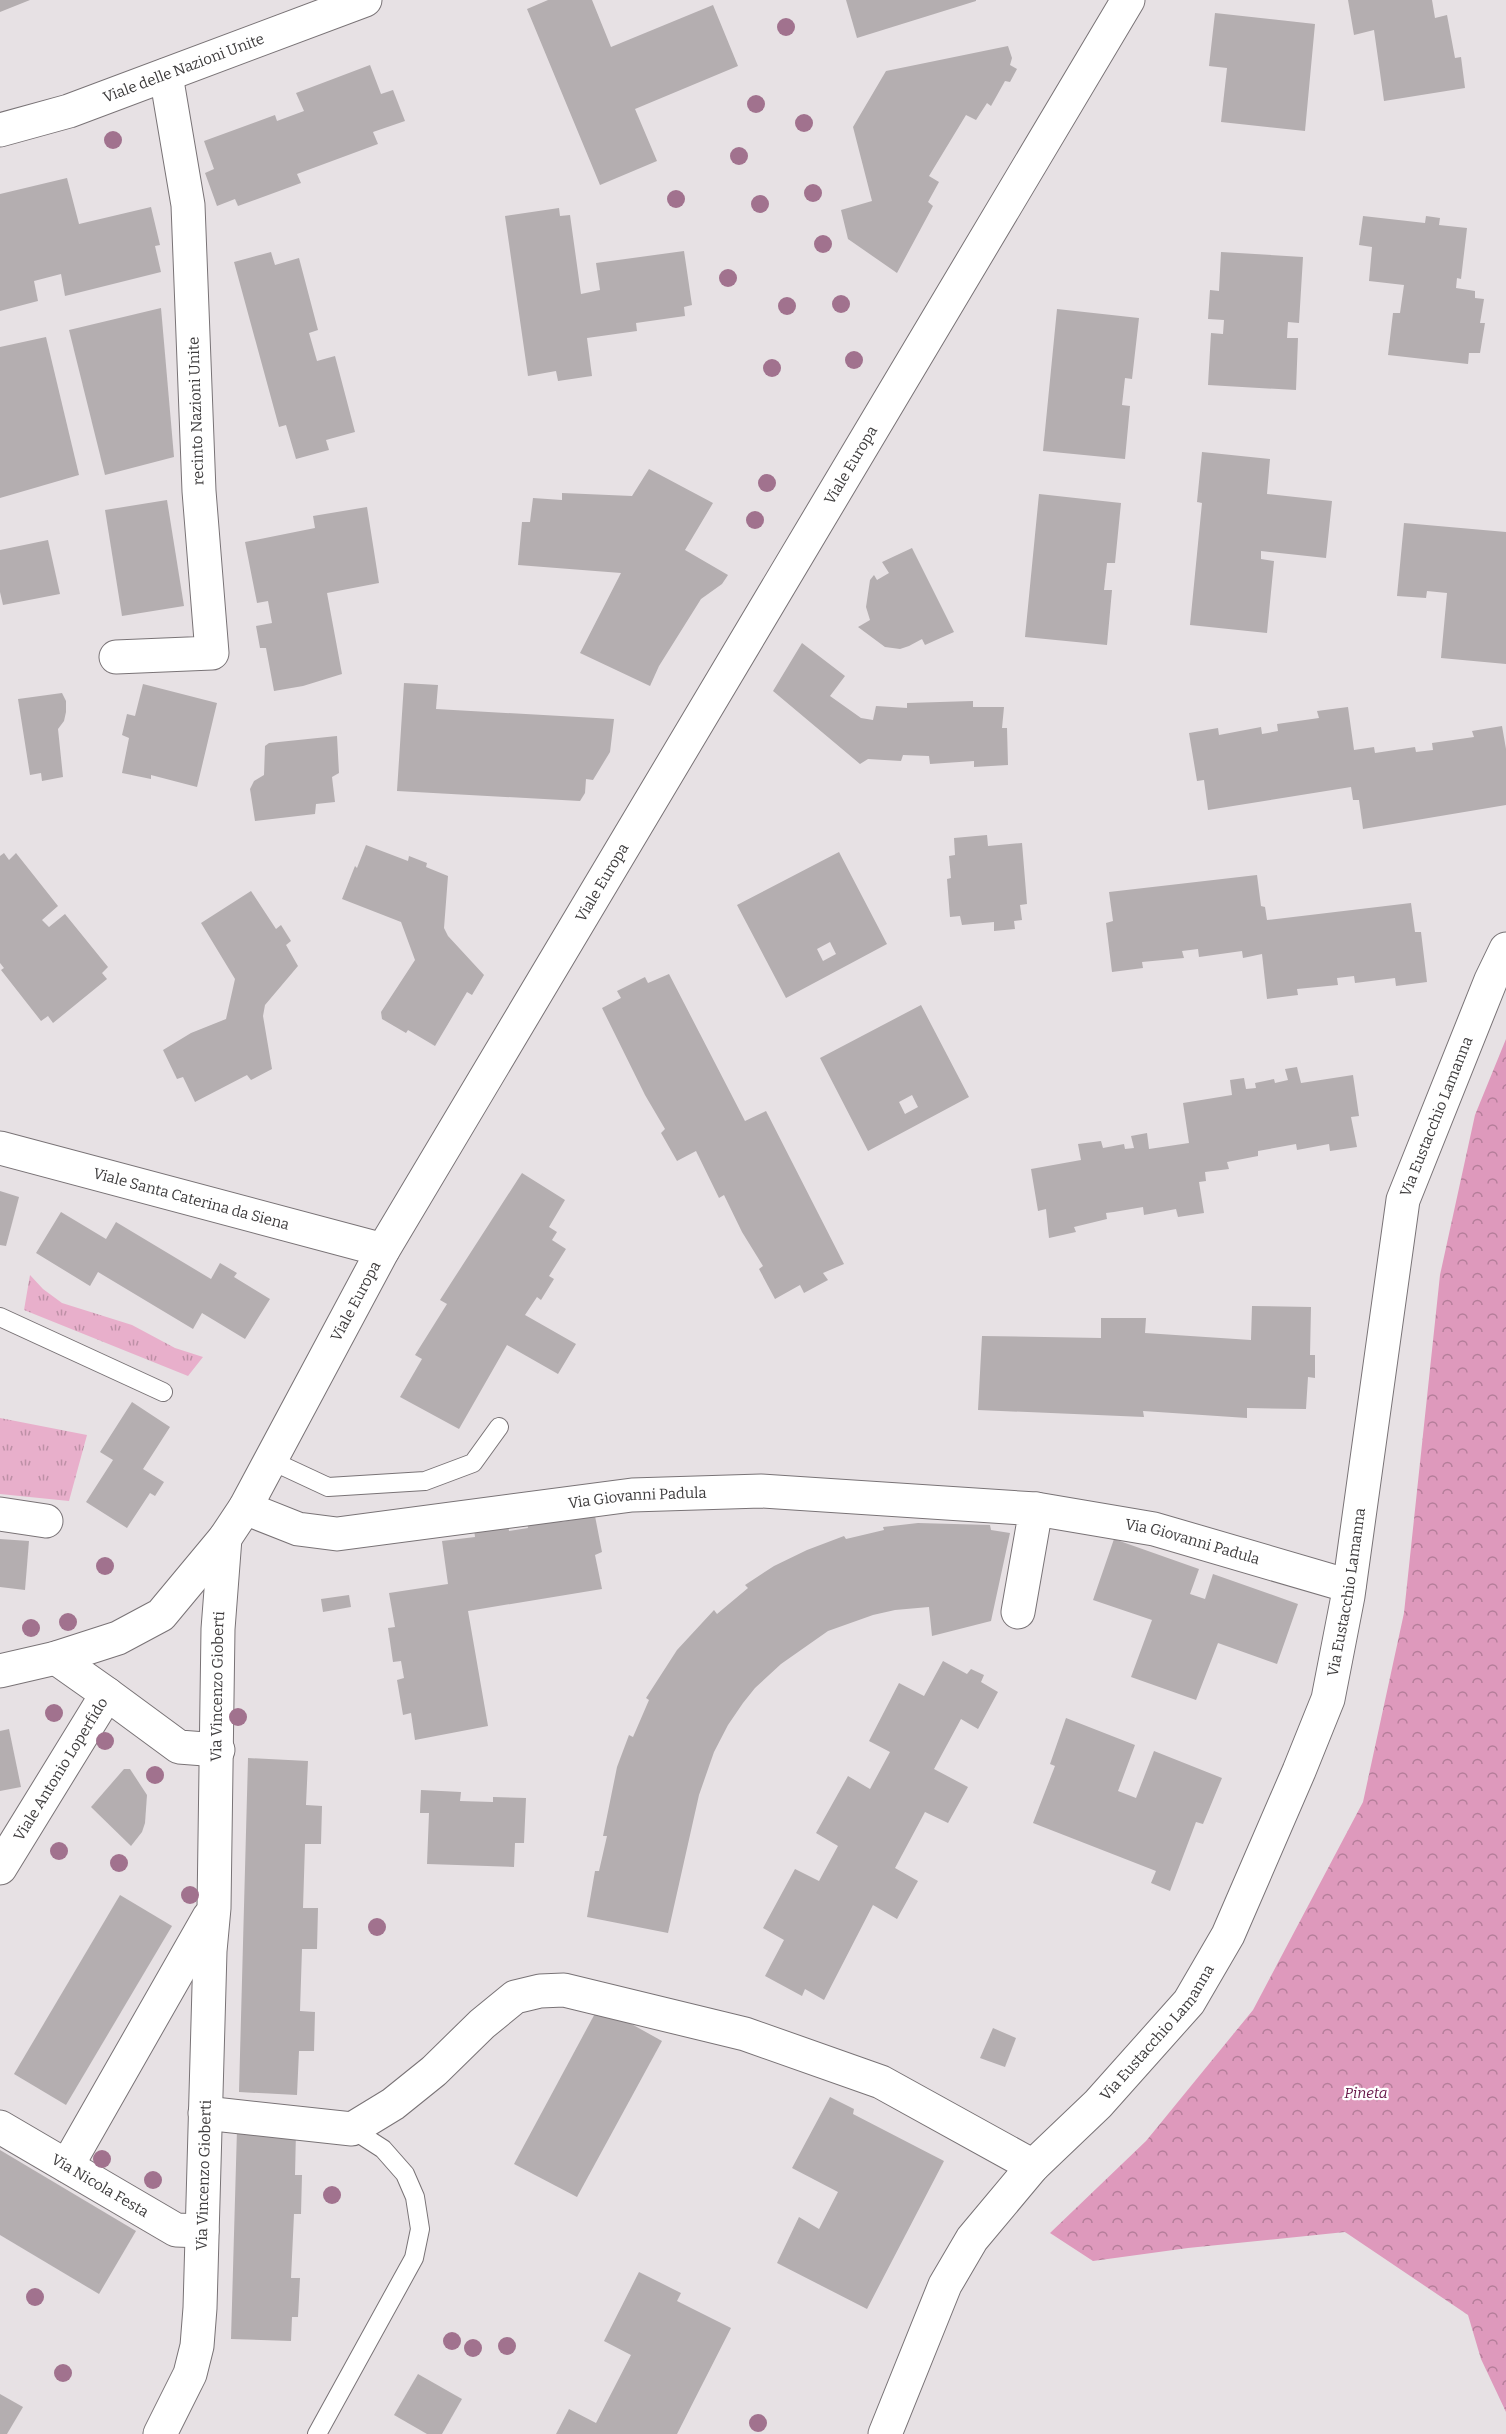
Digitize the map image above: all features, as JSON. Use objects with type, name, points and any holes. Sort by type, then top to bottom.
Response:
[{"type":"street","name":"Viale delle Nazioni Unite","points":[[0,130],[69,111],[365,0]]},
{"type":"street","name":"Viale Europa","points":[[0,1671],[56,1658],[118,1638],[161,1615],[225,1538],[245,1508],[383,1250],[1128,0]]},
{"type":"street","name":"recinto Nazioni Unite","points":[[116,657],[213,653],[199,491],[188,205],[166,75]]},
{"type":"street","name":"Via Eustacchio Lamanna","points":[[885,2434],[945,2285],[972,2239],[1033,2166],[1098,2104],[1189,2002],[1228,1935],[1328,1699],[1349,1586],[1403,1200],[1491,980],[1506,949]]},
{"type":"street","name":"Viale Santa Caterina da Siena","points":[[0,1148],[383,1250]]},
{"type":"street","name":"Via Giovanni Padula","points":[[245,1508],[298,1529],[337,1534],[632,1496],[761,1491],[1036,1509],[1154,1529],[1349,1586]]},
{"type":"street","points":[[1018,1612],[1036,1509]]},
{"type":"street","points":[[0,1514],[46,1521]]},
{"type":"street","name":"Via Vincenzo Gioberti","points":[[160,2434],[190,2374],[200,2308],[210,1951],[214,1908],[218,1629],[225,1538]]},
{"type":"street","name":"Viale Antonio Loperfido","points":[[0,1868],[106,1694],[56,1658]]},
{"type":"street","points":[[106,1694],[179,1748],[218,1750]]},
{"type":"street","points":[[0,1825],[31,1817]]},
{"type":"street","name":"Via Vincenzo Gioberti","points":[[67,2166],[214,1908]]},
{"type":"street","points":[[205,2113],[352,2129],[410,2091],[482,2024],[515,1997],[540,1991],[564,1990],[745,2034],[881,2082],[1033,2166]]},
{"type":"street","name":"Via Nicola Festa","points":[[0,2127],[176,2230],[202,2231]]},
{"type":"lane","points":[[0,1317],[163,1392]]},
{"type":"lane","points":[[270,1460],[328,1487],[425,1481],[473,1463],[499,1427]]},
{"type":"lane","points":[[316,2434],[414,2258],[420,2229],[415,2197],[405,2174],[383,2149],[352,2129]]},
{"type":"green space","name":"Pineta","points":[[1506,1039],[1506,2412],[1481,2359],[1468,2315],[1345,2232],[1188,2248],[1093,2261],[1050,2233],[1146,2141],[1253,2010],[1363,1802],[1404,1613],[1440,1275],[1475,1115]]},
{"type":"green space","points":[[30,1275],[43,1289],[62,1303],[132,1325],[175,1348],[203,1357],[188,1376],[24,1310]]},
{"type":"green space","points":[[0,1418],[87,1435],[69,1501],[0,1494]]},
{"type":"building","points":[[0,0],[30,0],[0,12]]},
{"type":"building","points":[[548,0],[592,0],[611,47],[713,5],[738,66],[635,109],[657,161],[600,185],[527,9]]},
{"type":"building","points":[[846,0],[976,0],[976,1],[857,38]]},
{"type":"building","points":[[1348,0],[1432,0],[1435,18],[1447,15],[1455,58],[1461,57],[1465,88],[1384,101],[1374,30],[1354,35]]},
{"type":"building","points":[[1215,13],[1315,24],[1305,131],[1221,122],[1227,68],[1209,66]]},
{"type":"building","points":[[1008,46],[1012,58],[1010,65],[1017,69],[1010,82],[1005,81],[991,106],[987,103],[976,120],[966,115],[929,176],[939,182],[928,202],[933,206],[897,273],[848,239],[841,210],[872,201],[853,127],[886,71]]},
{"type":"building","points":[[370,65],[381,94],[393,90],[405,121],[373,132],[378,144],[297,174],[301,183],[238,206],[235,199],[217,206],[205,173],[214,169],[204,141],[275,115],[277,121],[304,111],[296,93]]},
{"type":"building","points":[[67,178],[79,224],[151,207],[160,245],[155,246],[161,272],[65,296],[61,274],[34,281],[38,301],[0,311],[0,194]]},
{"type":"building","points":[[559,208],[560,216],[570,215],[581,294],[600,290],[596,263],[684,251],[692,305],[684,307],[685,316],[636,323],[637,331],[587,338],[592,376],[558,381],[556,371],[528,376],[505,216]]},
{"type":"building","points":[[1363,216],[1425,223],[1426,216],[1440,218],[1439,225],[1467,228],[1461,279],[1457,278],[1456,288],[1475,291],[1475,298],[1484,299],[1480,323],[1485,323],[1480,353],[1469,353],[1468,364],[1388,355],[1393,313],[1400,313],[1404,285],[1369,281],[1372,247],[1359,245]]},
{"type":"building","points":[[271,252],[275,265],[299,258],[318,330],[309,333],[317,361],[335,356],[355,432],[326,440],[329,450],[296,459],[286,425],[279,427],[234,262]]},
{"type":"building","points":[[1221,252],[1303,257],[1299,323],[1288,322],[1287,338],[1298,338],[1296,390],[1208,385],[1211,333],[1223,334],[1224,320],[1208,319],[1210,290],[1219,291]]},
{"type":"building","points":[[161,308],[174,457],[105,475],[69,330]]},
{"type":"building","points":[[1057,309],[1139,318],[1132,379],[1125,378],[1122,405],[1130,406],[1125,459],[1043,451]]},
{"type":"building","points":[[46,337],[79,475],[0,498],[0,347]]},
{"type":"building","points":[[1202,452],[1270,459],[1267,494],[1332,501],[1326,558],[1261,551],[1261,559],[1274,561],[1267,633],[1190,625],[1202,503],[1197,502]]},
{"type":"building","points":[[649,469],[713,503],[685,550],[728,575],[722,584],[701,599],[659,666],[650,686],[580,653],[621,573],[518,565],[522,522],[530,522],[533,498],[562,500],[562,493],[632,496]]},
{"type":"building","points":[[1039,494],[1121,503],[1115,563],[1107,563],[1104,590],[1112,590],[1107,645],[1025,637]]},
{"type":"building","points":[[167,500],[184,606],[122,616],[105,510]]},
{"type":"building","points":[[367,507],[379,583],[327,593],[342,674],[303,686],[274,691],[266,648],[260,648],[256,626],[272,623],[268,601],[257,603],[245,542],[315,528],[313,516]]},
{"type":"building","points":[[1404,523],[1506,532],[1506,664],[1441,658],[1447,593],[1427,591],[1426,598],[1397,596]]},
{"type":"building","points":[[48,540],[60,594],[3,605],[0,592],[0,550]]},
{"type":"building","points":[[912,548],[954,632],[925,645],[922,639],[900,649],[885,647],[858,627],[870,620],[866,607],[870,580],[874,575],[877,580],[889,573],[882,562]]},
{"type":"building","points":[[802,643],[845,676],[830,696],[861,718],[873,720],[876,706],[907,708],[907,703],[973,701],[973,707],[1004,707],[1002,728],[1007,728],[1008,765],[974,767],[974,761],[930,764],[929,756],[903,755],[901,761],[868,759],[860,764],[773,691]]},
{"type":"building","points":[[404,683],[438,685],[436,709],[614,719],[610,752],[593,780],[586,779],[585,793],[580,801],[397,791]]},
{"type":"building","points":[[143,684],[217,703],[197,787],[151,775],[151,779],[122,773],[129,738],[122,735],[127,714],[135,716]]},
{"type":"building","points":[[62,693],[66,701],[66,712],[64,721],[58,729],[63,777],[42,781],[41,773],[30,775],[18,699]]},
{"type":"building","points":[[1348,707],[1354,750],[1374,747],[1375,753],[1415,747],[1416,752],[1433,750],[1432,743],[1474,737],[1472,731],[1502,726],[1506,749],[1506,805],[1363,829],[1359,800],[1353,800],[1351,787],[1208,810],[1204,780],[1197,781],[1189,733],[1218,728],[1219,735],[1261,727],[1262,734],[1278,731],[1277,724],[1319,718],[1317,711]]},
{"type":"building","points":[[337,736],[339,773],[332,777],[335,802],[316,804],[315,814],[255,821],[250,789],[254,781],[264,775],[265,746],[269,743]]},
{"type":"building","points":[[987,835],[988,846],[1022,843],[1027,904],[1020,905],[1022,920],[1014,921],[1015,929],[994,931],[994,922],[962,925],[960,916],[950,917],[947,879],[951,878],[949,856],[955,855],[954,838]]},
{"type":"building","points":[[366,845],[408,861],[409,856],[427,863],[426,867],[448,876],[444,928],[448,936],[484,975],[472,995],[467,992],[435,1046],[408,1030],[406,1033],[382,1019],[381,1012],[415,960],[401,922],[342,899]]},
{"type":"building","points":[[839,852],[887,944],[786,998],[737,905]],"holes":[[[830,942],[836,954],[823,961],[817,949]]]},
{"type":"building","points":[[4,853],[9,860],[16,853],[58,906],[42,920],[49,927],[65,914],[108,967],[102,973],[107,979],[53,1023],[48,1016],[41,1021],[1,970],[4,968],[0,963],[0,856]]},
{"type":"building","points":[[1257,875],[1261,906],[1265,907],[1267,920],[1411,903],[1415,932],[1421,932],[1427,982],[1396,986],[1395,978],[1355,983],[1354,976],[1337,978],[1338,985],[1297,989],[1298,995],[1267,999],[1262,954],[1243,958],[1242,951],[1199,957],[1198,949],[1182,951],[1184,958],[1142,962],[1143,968],[1112,972],[1106,923],[1113,921],[1109,892]]},
{"type":"building","points":[[251,891],[276,929],[281,925],[291,941],[286,945],[298,966],[265,1005],[263,1016],[272,1069],[251,1080],[247,1075],[195,1102],[183,1077],[177,1079],[163,1050],[191,1033],[226,1019],[235,979],[201,923]]},
{"type":"building","points":[[669,974],[745,1121],[766,1111],[844,1264],[823,1273],[828,1280],[804,1293],[800,1285],[775,1299],[759,1269],[763,1266],[742,1232],[724,1195],[719,1198],[696,1151],[677,1161],[661,1133],[665,1129],[645,1095],[602,1008],[621,998],[617,991],[645,977],[648,983]]},
{"type":"building","points":[[921,1005],[969,1097],[868,1151],[820,1058]],"holes":[[[912,1095],[918,1107],[905,1114],[899,1102]]]},
{"type":"building","points":[[1297,1067],[1301,1083],[1353,1075],[1359,1116],[1351,1117],[1357,1147],[1330,1151],[1329,1144],[1297,1150],[1296,1144],[1258,1151],[1258,1156],[1227,1162],[1229,1169],[1205,1172],[1206,1181],[1199,1182],[1204,1213],[1178,1217],[1176,1209],[1144,1215],[1143,1207],[1106,1213],[1107,1219],[1074,1227],[1076,1232],[1049,1238],[1046,1209],[1038,1211],[1031,1169],[1081,1160],[1078,1144],[1101,1141],[1103,1148],[1124,1144],[1125,1149],[1134,1148],[1131,1136],[1147,1133],[1149,1149],[1189,1143],[1183,1103],[1232,1095],[1230,1080],[1244,1078],[1246,1089],[1256,1088],[1255,1083],[1274,1079],[1275,1083],[1288,1080],[1285,1069]]},
{"type":"building","points":[[522,1173],[565,1200],[549,1227],[557,1232],[552,1240],[566,1249],[549,1276],[554,1279],[541,1300],[537,1297],[525,1315],[576,1344],[558,1374],[507,1345],[459,1429],[400,1397],[422,1359],[415,1355],[447,1304],[440,1300]]},
{"type":"building","points":[[0,1191],[19,1197],[6,1246],[0,1245]]},
{"type":"building","points":[[61,1212],[106,1239],[116,1222],[211,1279],[220,1263],[237,1273],[234,1277],[270,1299],[245,1339],[202,1313],[193,1329],[98,1272],[90,1286],[36,1253]]},
{"type":"building","points":[[1252,1306],[1311,1307],[1310,1355],[1315,1355],[1315,1378],[1308,1377],[1306,1409],[1247,1408],[1247,1418],[1143,1411],[1144,1417],[978,1410],[982,1336],[1101,1338],[1101,1318],[1146,1318],[1145,1333],[1251,1340]]},
{"type":"building","points":[[132,1402],[170,1427],[143,1469],[164,1482],[155,1496],[150,1493],[127,1528],[86,1502],[113,1460],[100,1452]]},
{"type":"building","points":[[560,1515],[561,1522],[595,1516],[602,1552],[595,1555],[602,1589],[468,1611],[488,1726],[415,1740],[411,1713],[403,1715],[397,1680],[404,1678],[401,1661],[393,1662],[388,1628],[395,1627],[389,1593],[448,1584],[442,1541],[475,1537],[474,1529],[508,1524],[509,1531],[528,1528],[527,1520]]},
{"type":"building","points":[[918,1523],[990,1525],[991,1530],[1010,1533],[991,1621],[932,1636],[929,1607],[895,1610],[873,1615],[828,1631],[781,1664],[755,1688],[743,1703],[714,1752],[699,1795],[668,1933],[587,1917],[595,1871],[599,1871],[607,1836],[603,1836],[617,1767],[629,1735],[633,1737],[649,1700],[646,1698],[677,1650],[714,1610],[717,1614],[748,1588],[745,1585],[774,1566],[844,1536],[846,1539],[884,1530],[883,1527]]},
{"type":"building","points":[[0,1539],[29,1541],[25,1590],[0,1587]]},
{"type":"building","points":[[1114,1539],[1199,1569],[1190,1594],[1205,1599],[1213,1574],[1298,1604],[1277,1664],[1218,1643],[1196,1700],[1131,1677],[1152,1620],[1093,1600]]},
{"type":"building","points":[[349,1595],[351,1607],[323,1612],[321,1599]]},
{"type":"building","points":[[943,1661],[967,1674],[971,1669],[984,1675],[981,1682],[998,1692],[978,1729],[961,1719],[934,1769],[968,1787],[948,1823],[925,1812],[895,1868],[918,1881],[897,1919],[873,1905],[824,2000],[805,1989],[802,1996],[765,1976],[784,1940],[763,1928],[795,1869],[819,1881],[838,1846],[816,1833],[848,1776],[870,1789],[890,1752],[869,1741],[899,1683],[924,1696]]},
{"type":"building","points":[[1066,1718],[1135,1745],[1118,1791],[1136,1798],[1154,1751],[1222,1778],[1203,1824],[1196,1822],[1170,1891],[1151,1883],[1156,1871],[1033,1823],[1055,1766],[1050,1764]]},
{"type":"building","points":[[9,1729],[21,1787],[0,1791],[0,1731]]},
{"type":"building","points":[[248,1758],[308,1761],[306,1805],[322,1806],[321,1844],[305,1844],[303,1908],[318,1908],[317,1949],[302,1949],[300,2011],[315,2012],[314,2051],[299,2051],[297,2095],[239,2092]]},
{"type":"building","points":[[124,1769],[130,1769],[147,1795],[145,1823],[142,1832],[131,1846],[91,1807]]},
{"type":"building","points":[[421,1790],[461,1792],[460,1801],[493,1802],[493,1797],[526,1798],[524,1843],[515,1843],[514,1867],[427,1864],[429,1813],[420,1813]]},
{"type":"building","points":[[120,1895],[172,1926],[66,2105],[14,2074]]},
{"type":"building","points":[[599,2006],[662,2041],[577,2197],[514,2164]]},
{"type":"building","points":[[993,2028],[1016,2038],[1005,2067],[980,2058]]},
{"type":"building","points":[[830,2097],[854,2109],[853,2114],[944,2161],[867,2309],[777,2263],[799,2217],[819,2229],[838,2192],[792,2168]]},
{"type":"building","points":[[237,2129],[296,2131],[295,2175],[302,2175],[301,2214],[294,2214],[291,2278],[300,2278],[298,2317],[292,2317],[291,2341],[231,2339]]},
{"type":"building","points":[[0,2150],[136,2231],[99,2294],[0,2235]]},
{"type":"building","points":[[639,2272],[681,2293],[677,2301],[731,2328],[677,2434],[556,2434],[569,2409],[596,2423],[631,2355],[604,2341]]},
{"type":"building","points":[[418,2374],[462,2399],[442,2434],[427,2434],[394,2415]]},
{"type":"building","points":[[0,2394],[23,2407],[7,2434],[0,2434]]}]
